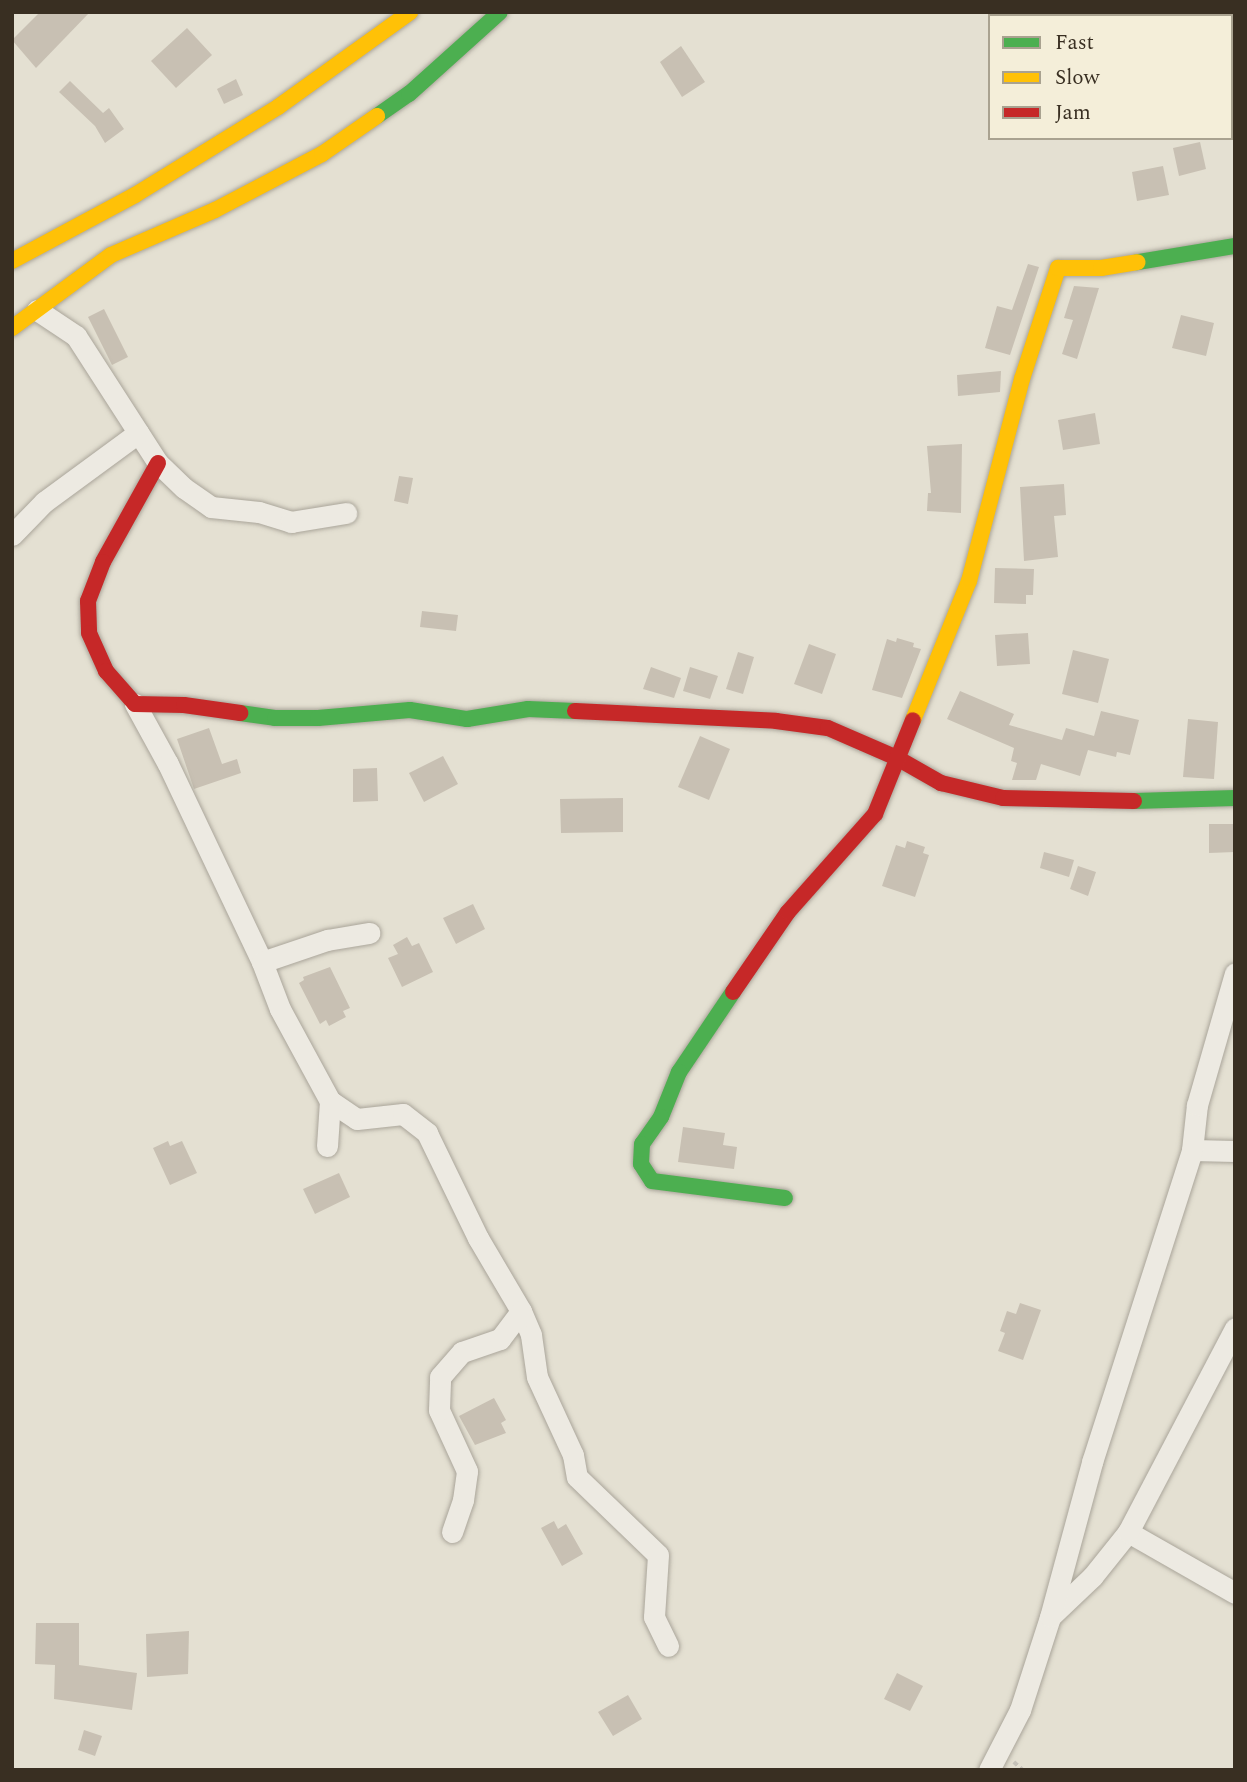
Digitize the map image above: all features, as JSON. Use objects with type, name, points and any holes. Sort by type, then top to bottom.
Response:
[{"type":"street","points":[[12,261],[135,195],[278,107],[410,12]]},
{"type":"street","points":[[12,328],[111,255],[215,210],[322,154],[410,94],[500,12]]},
{"type":"street","points":[[785,1198],[652,1181],[640,1164],[642,1144],[661,1117],[685,1062],[788,912],[875,814],[969,581],[1022,379],[1058,268],[1101,268],[1235,246]]},
{"type":"street","points":[[37,310],[76,336],[158,463],[184,488],[212,507],[259,512],[291,522],[346,513]]},
{"type":"street","points":[[12,536],[44,502],[138,433]]},
{"type":"street","points":[[158,463],[103,562],[88,601],[89,633],[106,671],[135,704],[168,764],[262,962],[280,1009],[330,1101],[357,1119],[403,1114],[427,1133],[478,1238],[521,1311],[531,1335],[537,1377],[573,1455],[576,1477],[658,1555],[654,1617],[668,1646]]},
{"type":"street","points":[[135,704],[184,705],[275,718],[318,718],[410,710],[467,719],[528,709],[776,721],[828,727],[897,758],[941,783],[1003,798],[1132,801],[1235,797]]},
{"type":"street","points":[[262,962],[327,940],[369,933]]},
{"type":"street","points":[[989,1770],[1020,1710],[1050,1617],[1092,1462],[1192,1150],[1197,1105],[1235,973]]},
{"type":"street","points":[[327,1146],[330,1101]]},
{"type":"street","points":[[1192,1150],[1235,1151]]},
{"type":"street","points":[[452,1532],[463,1500],[467,1471],[439,1410],[440,1377],[461,1352],[500,1339],[521,1311]]},
{"type":"street","points":[[1050,1617],[1092,1577],[1128,1532],[1235,1328]]},
{"type":"street","points":[[1128,1532],[1235,1593]]},
{"type":"building","points":[[40,12],[90,12],[36,68],[12,40]]},
{"type":"building","points":[[187,28],[212,55],[176,88],[151,61]]},
{"type":"building","points":[[681,46],[705,82],[682,97],[660,62]]},
{"type":"building","points":[[236,79],[243,95],[224,104],[217,89]]},
{"type":"building","points":[[70,81],[103,113],[109,108],[124,129],[105,143],[95,126],[59,92]]},
{"type":"building","points":[[1200,142],[1206,169],[1179,176],[1173,148]]},
{"type":"building","points":[[1163,166],[1169,195],[1137,201],[1132,172]]},
{"type":"building","points":[[1028,264],[1039,267],[1010,355],[985,348],[997,306],[1012,310]]},
{"type":"building","points":[[1074,286],[1099,288],[1077,359],[1062,354],[1073,320],[1064,318]]},
{"type":"building","points":[[104,309],[128,357],[112,365],[88,317]]},
{"type":"building","points":[[1181,315],[1214,323],[1206,356],[1172,348]]},
{"type":"building","points":[[1001,371],[1000,392],[958,396],[957,375]]},
{"type":"building","points":[[1095,413],[1100,444],[1063,450],[1058,420]]},
{"type":"building","points":[[962,444],[961,513],[927,511],[928,493],[931,493],[927,446]]},
{"type":"building","points":[[399,476],[413,478],[408,504],[394,501]]},
{"type":"building","points":[[1064,484],[1066,515],[1054,516],[1058,557],[1024,561],[1020,487]]},
{"type":"building","points":[[995,568],[1034,569],[1033,595],[1026,595],[1026,604],[994,603]]},
{"type":"building","points":[[422,611],[458,615],[456,631],[420,627]]},
{"type":"building","points":[[1028,633],[1030,664],[997,666],[995,635]]},
{"type":"building","points":[[897,638],[914,643],[913,647],[921,649],[902,698],[872,690],[887,639],[896,642]]},
{"type":"building","points":[[809,644],[836,654],[822,694],[794,684]]},
{"type":"building","points":[[1073,650],[1109,659],[1098,703],[1062,694]]},
{"type":"building","points":[[738,652],[754,657],[743,694],[726,689]]},
{"type":"building","points":[[651,667],[681,678],[674,698],[643,689]]},
{"type":"building","points":[[690,667],[718,676],[710,699],[683,691]]},
{"type":"building","points":[[960,691],[1014,714],[1009,725],[1062,740],[1066,728],[1094,736],[1101,711],[1139,720],[1130,755],[1117,752],[1116,757],[1088,750],[1080,776],[1041,764],[1036,780],[1012,780],[1017,763],[1011,761],[1014,748],[947,719]]},
{"type":"building","points":[[1188,719],[1218,722],[1214,779],[1183,777]]},
{"type":"building","points":[[209,728],[222,764],[237,759],[241,773],[194,789],[177,739]]},
{"type":"building","points":[[700,736],[730,749],[709,800],[678,787]]},
{"type":"building","points":[[443,756],[458,784],[424,802],[409,773]]},
{"type":"building","points":[[377,768],[378,801],[353,802],[353,769]]},
{"type":"building","points":[[623,798],[623,832],[561,833],[560,799]]},
{"type":"building","points":[[1209,824],[1235,824],[1235,852],[1209,853]]},
{"type":"building","points":[[907,841],[925,847],[923,853],[929,855],[915,897],[882,886],[896,845],[905,848]]},
{"type":"building","points":[[1044,852],[1074,860],[1069,877],[1040,868]]},
{"type":"building","points":[[1078,866],[1096,872],[1088,896],[1070,889]]},
{"type":"building","points":[[473,904],[485,929],[456,944],[443,918]]},
{"type":"building","points":[[407,937],[412,946],[419,943],[433,972],[402,987],[388,958],[398,954],[393,945]]},
{"type":"building","points":[[330,967],[350,1008],[343,1011],[346,1017],[329,1026],[326,1020],[320,1024],[299,983],[304,980],[303,977]]},
{"type":"building","points":[[683,1127],[725,1133],[723,1145],[737,1147],[734,1169],[678,1162]]},
{"type":"building","points":[[168,1141],[170,1146],[182,1141],[197,1173],[170,1185],[153,1148]]},
{"type":"building","points":[[339,1173],[350,1197],[315,1214],[303,1189]]},
{"type":"building","points":[[1020,1303],[1041,1310],[1023,1360],[998,1351],[1005,1333],[1000,1331],[1007,1311],[1016,1314]]},
{"type":"building","points":[[494,1398],[506,1420],[501,1423],[506,1433],[475,1445],[459,1416]]},
{"type":"building","points":[[554,1521],[558,1529],[566,1524],[583,1554],[562,1566],[541,1528]]},
{"type":"building","points":[[36,1623],[79,1623],[79,1665],[137,1673],[132,1710],[54,1699],[55,1665],[35,1664]]},
{"type":"building","points":[[189,1631],[188,1674],[147,1677],[146,1634]]},
{"type":"building","points":[[897,1673],[923,1686],[910,1711],[884,1699]]},
{"type":"building","points":[[628,1695],[642,1719],[613,1736],[598,1712]]},
{"type":"building","points":[[84,1730],[102,1736],[95,1756],[78,1750]]},
{"type":"traffic: fast","points":[[377,116],[409,94],[500,12]]},
{"type":"traffic: fast","points":[[1138,262],[1235,246]]},
{"type":"traffic: fast","points":[[240,713],[275,718],[318,718],[410,710],[467,719],[528,709],[575,711]]},
{"type":"traffic: fast","points":[[1134,801],[1235,798]]},
{"type":"traffic: fast","points":[[733,992],[679,1072],[661,1117],[642,1144],[641,1164],[652,1181],[785,1198]]},
{"type":"traffic: slow","points":[[12,261],[135,195],[278,107],[410,12]]},
{"type":"traffic: slow","points":[[12,328],[111,255],[215,210],[322,154],[377,116]]},
{"type":"traffic: slow","points":[[913,720],[969,581],[1022,379],[1058,268],[1101,268],[1138,262]]},
{"type":"traffic: jam","points":[[158,463],[103,562],[88,601],[89,633],[106,671],[135,704],[184,705],[240,713]]},
{"type":"traffic: jam","points":[[575,711],[776,721],[828,728],[897,758],[941,783],[1003,798],[1134,801]]},
{"type":"traffic: jam","points":[[733,992],[788,912],[875,814],[913,720]]}]
